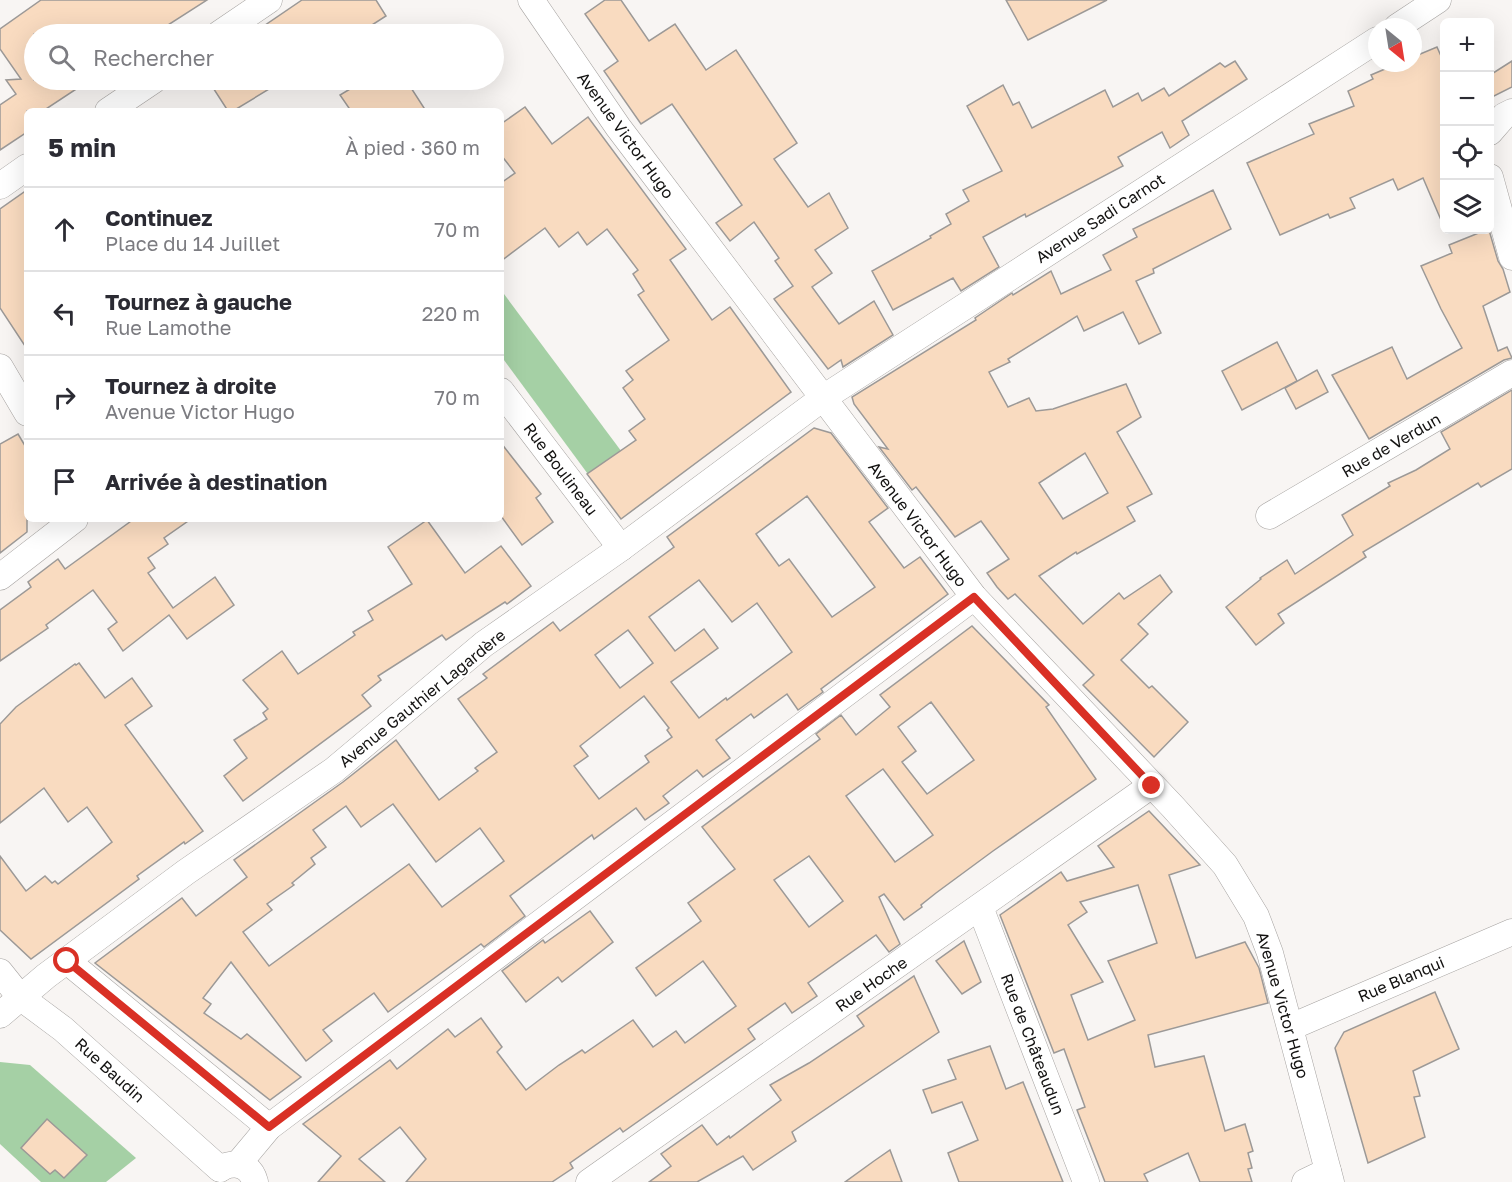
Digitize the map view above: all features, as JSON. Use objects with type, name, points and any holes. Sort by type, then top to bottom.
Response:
[{"type":"street","points":[[234,24],[269,0]]},
{"type":"street","name":"Avenue Victor Hugo","points":[[531,0],[618,127],[974,597],[1225,865],[1250,906],[1270,953],[1329,1176]]},
{"type":"street","points":[[1410,18],[1438,0]]},
{"type":"street","name":"Avenue Sadi Carnot","points":[[823,398],[1368,46]]},
{"type":"street","points":[[112,108],[139,90]]},
{"type":"street","points":[[1494,127],[1504,116],[1512,112]]},
{"type":"street","points":[[0,186],[24,169]]},
{"type":"street","points":[[1491,180],[1512,257]]},
{"type":"street","points":[[0,367],[24,408]]},
{"type":"street","name":"Rue de Verdun","points":[[1269,516],[1512,373]]},
{"type":"street","name":"Rue Boulineau","points":[[504,395],[621,548]]},
{"type":"street","name":"Avenue Gauthier Lagardère","points":[[0,1015],[20,997],[186,872],[334,770],[484,644],[621,548],[823,398]]},
{"type":"street","points":[[0,577],[71,522]]},
{"type":"street","points":[[232,1174],[269,1127],[974,597]]},
{"type":"street","name":"Rue Hoche","points":[[589,1182],[1152,786]]},
{"type":"street","name":"Rue de Châteaudun","points":[[980,907],[1086,1182]]},
{"type":"street","name":"Rue Blanqui","points":[[1291,1027],[1512,932]]},
{"type":"street","points":[[67,961],[269,1127]]},
{"type":"street","name":"Rue Baudin","points":[[0,972],[20,997],[63,1029],[232,1174]]},
{"type":"street","points":[[1305,1182],[1329,1176]]},
{"type":"green space","points":[[504,294],[654,495],[621,519],[504,360]]},
{"type":"green space","points":[[0,1062],[30,1065],[136,1158],[106,1182],[41,1182],[0,1144]]},
{"type":"building","points":[[41,0],[207,0],[170,24],[24,24],[24,90],[75,90],[48,108],[24,108],[24,134],[0,150],[0,105],[16,94],[6,80],[21,79],[0,49],[0,29]]},
{"type":"building","points":[[302,0],[376,0],[386,16],[374,24],[267,24]]},
{"type":"building","points":[[605,0],[621,0],[649,41],[675,24],[706,70],[736,50],[797,143],[774,159],[808,207],[829,193],[848,228],[815,250],[832,273],[812,287],[839,324],[874,301],[893,335],[843,367],[841,360],[828,369],[774,299],[793,286],[775,261],[779,258],[754,222],[730,241],[716,223],[742,205],[672,104],[641,124],[604,71],[618,61],[585,14]]},
{"type":"building","points":[[1006,0],[1107,0],[1028,40]]},
{"type":"building","points":[[1437,47],[1440,54],[1440,218],[1423,178],[1398,190],[1393,179],[1350,198],[1355,208],[1330,218],[1328,214],[1280,235],[1247,163],[1314,134],[1309,124],[1354,106],[1348,91],[1373,79],[1371,75],[1378,72],[1422,72],[1422,53]]},
{"type":"building","points":[[1235,61],[1247,79],[1182,121],[1189,135],[1170,148],[1162,132],[1118,157],[1123,166],[983,237],[999,267],[961,291],[953,278],[893,310],[872,271],[931,238],[930,236],[951,224],[946,214],[969,201],[963,190],[1002,171],[967,106],[1003,85],[1013,105],[1019,102],[1032,128],[1105,90],[1113,107],[1138,93],[1142,101],[1164,88],[1169,96],[1220,63],[1225,67]]},
{"type":"building","points":[[1512,61],[1512,87],[1494,96],[1494,72]]},
{"type":"building","points":[[214,90],[268,90],[238,108],[226,108]]},
{"type":"building","points":[[348,90],[412,90],[424,108],[349,108],[340,95]]},
{"type":"building","points":[[525,107],[552,144],[588,117],[686,249],[670,260],[712,320],[730,307],[791,392],[621,519],[587,474],[636,440],[629,431],[645,419],[623,388],[633,380],[626,371],[669,340],[638,295],[644,291],[633,274],[638,270],[607,229],[587,245],[578,232],[559,247],[545,228],[504,259],[504,181],[515,173],[504,159],[504,122]]},
{"type":"building","points":[[1213,190],[1231,229],[1153,269],[1154,273],[1136,281],[1161,333],[1139,344],[1123,312],[1084,331],[1077,316],[1008,359],[1010,362],[989,372],[1008,407],[1029,398],[1036,411],[1053,409],[1126,384],[1141,417],[1117,432],[1152,494],[1127,507],[1135,521],[1077,554],[1076,552],[1039,576],[1083,624],[1119,593],[1124,599],[1160,575],[1172,592],[1138,624],[1148,634],[1121,660],[1149,688],[1152,686],[1188,722],[1154,757],[1083,685],[1094,675],[1015,594],[1008,599],[997,587],[987,573],[1009,559],[981,521],[955,537],[916,487],[912,490],[879,447],[888,449],[854,404],[852,397],[976,320],[975,318],[1012,293],[1013,295],[1051,271],[1061,294],[1111,270],[1103,255],[1137,237],[1133,229]],"holes":[[[1085,453],[1108,493],[1063,519],[1039,483]]]},
{"type":"building","points":[[24,192],[24,344],[0,308],[0,209]]},
{"type":"building","points":[[1476,234],[1490,234],[1510,292],[1483,306],[1498,351],[1507,347],[1512,358],[1504,360],[1369,439],[1332,375],[1392,347],[1407,379],[1462,348],[1421,266],[1452,253],[1449,245]]},
{"type":"building","points":[[1277,342],[1297,381],[1242,410],[1222,371]]},
{"type":"building","points":[[1317,370],[1328,392],[1296,409],[1285,388]]},
{"type":"building","points":[[1512,390],[1512,469],[1481,487],[1478,483],[1363,552],[1366,557],[1278,614],[1284,623],[1256,645],[1226,607],[1260,578],[1287,560],[1295,574],[1353,535],[1342,515],[1390,486],[1388,483],[1416,470],[1450,449],[1441,432]]},
{"type":"building","points":[[814,428],[831,433],[888,508],[869,522],[904,568],[920,557],[948,594],[821,689],[823,692],[798,710],[787,694],[754,718],[751,714],[716,740],[730,758],[703,777],[697,770],[663,796],[669,803],[645,820],[636,808],[594,839],[592,835],[510,896],[525,916],[484,947],[481,944],[388,1012],[374,993],[323,1030],[332,1041],[306,1061],[231,962],[203,998],[211,1004],[204,1013],[241,1039],[247,1034],[301,1077],[270,1100],[95,963],[182,898],[196,916],[247,877],[234,860],[343,782],[396,740],[439,800],[478,771],[475,768],[497,752],[458,699],[487,678],[483,674],[553,622],[560,631],[674,547],[667,537]],"holes":[[[807,496],[875,587],[832,617],[789,559],[779,566],[756,534]],[[699,580],[732,622],[757,603],[792,652],[699,718],[671,682],[718,648],[704,629],[675,651],[649,617]],[[628,630],[653,663],[620,688],[595,655]],[[644,696],[669,728],[667,730],[672,737],[645,756],[649,762],[599,799],[574,766],[588,756],[580,746]],[[393,804],[436,862],[480,828],[504,861],[442,907],[409,864],[269,966],[243,932],[272,910],[267,904],[294,885],[292,883],[315,864],[311,858],[326,847],[313,830],[346,806],[361,827]]]},
{"type":"building","points":[[18,434],[24,444],[24,522],[27,522],[27,532],[0,553],[0,444]]},
{"type":"building","points":[[504,447],[541,494],[536,498],[553,522],[522,545],[504,520]]},
{"type":"building","points":[[130,522],[187,522],[164,538],[168,544],[148,558],[155,568],[148,573],[173,608],[215,577],[234,605],[187,639],[169,615],[123,651],[108,629],[117,622],[93,590],[46,625],[48,628],[0,661],[0,610],[31,587],[28,582],[58,559],[65,569]]},
{"type":"building","points":[[424,522],[428,522],[465,573],[501,546],[531,586],[507,604],[505,602],[446,640],[442,635],[378,676],[381,680],[362,695],[371,706],[243,801],[224,776],[247,758],[234,740],[267,719],[263,713],[268,709],[243,680],[282,651],[298,674],[355,635],[353,632],[373,620],[368,611],[412,584],[388,547]]},
{"type":"building","points":[[972,626],[1049,705],[1046,707],[1096,779],[993,851],[904,920],[884,894],[879,897],[900,944],[889,952],[876,935],[808,983],[817,996],[792,1013],[785,1003],[748,1029],[755,1039],[623,1132],[620,1128],[570,1163],[573,1168],[552,1182],[406,1182],[426,1159],[400,1127],[359,1159],[385,1182],[318,1182],[341,1156],[303,1124],[390,1060],[397,1069],[448,1029],[455,1037],[481,1018],[502,1047],[497,1052],[526,1090],[559,1065],[582,1050],[585,1053],[633,1020],[653,1047],[676,1031],[685,1043],[736,1006],[703,961],[656,996],[636,968],[701,921],[688,903],[735,869],[702,827],[820,739],[816,734],[841,715],[856,735],[890,707],[880,695]],"holes":[[[931,702],[974,760],[927,794],[902,762],[916,751],[898,727]],[[883,769],[933,835],[895,862],[846,796]],[[809,856],[843,901],[809,927],[774,880]]]},
{"type":"building","points":[[79,663],[105,698],[132,678],[152,706],[125,725],[203,831],[137,876],[139,879],[31,959],[0,930],[0,856],[26,891],[45,876],[52,883],[55,881],[58,884],[112,842],[87,807],[68,822],[44,788],[0,823],[0,724],[16,707]]},
{"type":"building","points":[[1149,811],[1200,865],[1169,875],[1196,958],[1245,942],[1259,968],[1268,1003],[1148,1035],[1155,1067],[1204,1056],[1225,1131],[1245,1124],[1253,1151],[1248,1153],[1252,1168],[1248,1169],[1252,1182],[1200,1182],[1188,1153],[1144,1174],[1148,1182],[1105,1182],[1077,1110],[1085,1107],[1064,1049],[1054,1053],[1000,915],[1061,872],[1067,881],[1114,867],[1098,846]],"holes":[[[1138,885],[1157,943],[1108,961],[1135,1020],[1088,1040],[1071,995],[1103,982],[1068,925],[1087,912],[1080,902]]]},
{"type":"building","points":[[590,911],[613,942],[562,982],[558,977],[526,1002],[502,971],[543,940],[545,943]]},
{"type":"building","points":[[964,941],[981,982],[962,994],[936,961]]},
{"type":"building","points":[[914,976],[939,1032],[792,1132],[796,1141],[753,1170],[743,1156],[697,1182],[649,1182],[671,1166],[661,1154],[702,1125],[717,1145],[781,1100],[770,1085],[809,1063],[864,1026],[857,1016]]},
{"type":"building","points":[[1435,992],[1459,1049],[1413,1071],[1420,1096],[1414,1097],[1425,1137],[1368,1163],[1335,1048],[1344,1032]]},
{"type":"building","points":[[990,1046],[1006,1089],[1023,1082],[1063,1182],[959,1182],[948,1153],[978,1140],[962,1102],[932,1113],[923,1090],[956,1079],[948,1060]]},
{"type":"building","points":[[47,1119],[87,1155],[64,1178],[55,1170],[50,1174],[21,1148]]},
{"type":"building","points":[[890,1150],[902,1182],[845,1182],[874,1161]]},
{"type":"route","points":[[67,961],[269,1127],[974,597],[1152,786]]}]
